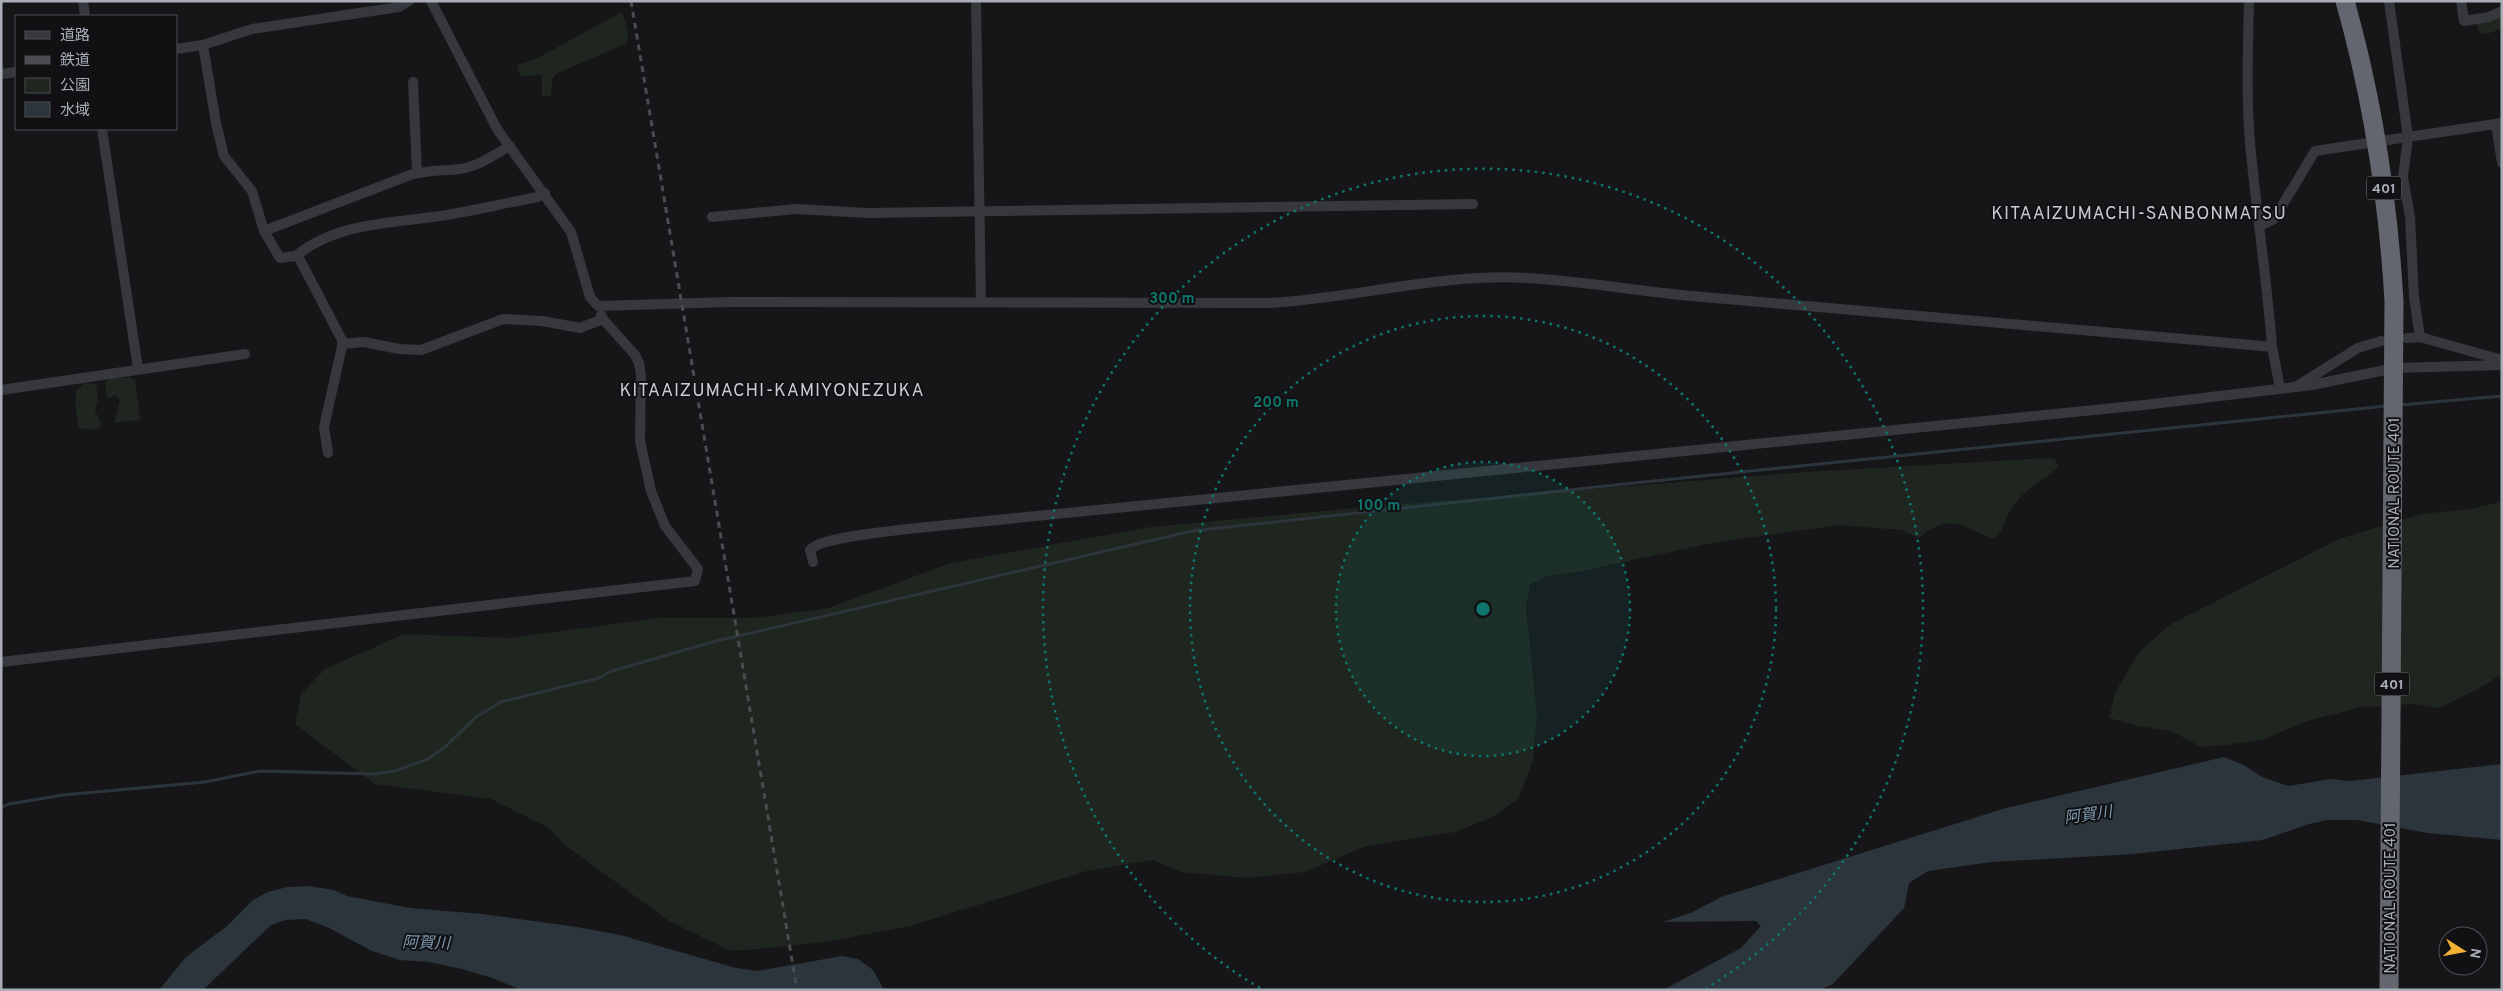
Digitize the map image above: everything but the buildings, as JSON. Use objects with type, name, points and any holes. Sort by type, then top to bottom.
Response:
[{"type":"highway","name":"NATIONAL ROUTE 401","points":[[2345,1],[2364,71],[2377,141],[2390,233],[2394,301],[2395,373],[2389,990]]},
{"type":"street","points":[[83,1],[85,15]]},
{"type":"street","points":[[178,49],[203,45],[252,29],[399,7],[408,1]]},
{"type":"street","points":[[1,662],[695,582],[698,569],[665,526],[653,498],[645,468],[640,435],[641,375],[639,363],[635,355],[602,320],[598,306],[590,297],[572,232],[497,129],[431,1]]},
{"type":"street","points":[[976,1],[981,302]]},
{"type":"street","points":[[2249,1],[2250,141],[2267,279],[2272,347],[2280,388]]},
{"type":"street","points":[[2389,1],[2408,137],[2403,177],[2410,217],[2414,297],[2420,337]]},
{"type":"street","points":[[2461,1],[2464,21],[2490,17],[2502,11]]},
{"type":"street","points":[[203,45],[216,123],[224,156],[252,191],[264,230],[280,258],[296,256],[307,246],[365,226],[441,216],[538,197],[545,193]]},
{"type":"street","points":[[1,74],[15,72]]},
{"type":"street","points":[[413,82],[418,173]]},
{"type":"street","points":[[2260,226],[2274,219],[2315,151],[2499,123],[2502,163]]},
{"type":"street","points":[[102,130],[138,370]]},
{"type":"street","points":[[264,230],[418,173],[475,165],[510,146]]},
{"type":"street","points":[[712,217],[796,208],[868,213],[1473,204]]},
{"type":"street","points":[[296,256],[306,271],[342,344],[324,427],[328,453]]},
{"type":"street","points":[[598,306],[731,302],[1270,303],[1318,301],[1474,278],[1526,278],[1690,296],[1920,314],[2272,347]]},
{"type":"street","points":[[342,344],[364,342],[399,349],[421,350],[504,320],[542,320],[580,328],[602,320]]},
{"type":"street","points":[[2407,338],[2420,337],[2502,360]]},
{"type":"street","points":[[2296,386],[2358,348],[2381,341]]},
{"type":"street","points":[[1,390],[245,354]]},
{"type":"street","points":[[813,562],[810,550],[814,546],[849,537],[907,529],[2118,408],[2395,373],[2502,365]]},
{"type":"green space","points":[[622,12],[628,30],[627,43],[556,74],[552,80],[551,96],[542,97],[542,75],[520,76],[517,65],[536,59]]},
{"type":"green space","points":[[2502,14],[2502,28],[2490,33],[2480,34],[2476,22]]},
{"type":"green space","points":[[129,377],[135,380],[140,418],[139,420],[114,423],[120,400],[114,395],[109,399],[107,397],[105,382],[110,379]]},
{"type":"green space","points":[[84,383],[96,384],[98,399],[95,410],[102,426],[97,428],[79,428],[75,404],[76,391]]},
{"type":"green space","points":[[2047,458],[2056,460],[2058,467],[2018,500],[2010,510],[2000,532],[1993,539],[1964,526],[1948,523],[1939,525],[1919,538],[1902,530],[1839,525],[1712,543],[1578,572],[1546,576],[1530,585],[1526,607],[1537,715],[1533,760],[1519,798],[1491,818],[1455,832],[1366,846],[1305,872],[1247,878],[1181,872],[1153,860],[1087,871],[910,926],[826,942],[729,950],[669,921],[565,845],[549,828],[491,799],[375,784],[295,724],[301,694],[325,669],[404,634],[510,638],[658,618],[755,618],[828,608],[951,563],[1151,527],[1366,507],[1806,472]]},
{"type":"green space","points":[[2502,502],[2502,674],[2478,689],[2439,708],[2414,704],[2362,707],[2307,721],[2262,740],[2201,747],[2171,731],[2138,726],[2109,718],[2115,693],[2139,652],[2171,624],[2339,539],[2421,514],[2469,509]]},
{"type":"water","name":"阿賀川","points":[[2224,757],[2244,765],[2262,777],[2288,786],[2331,779],[2350,781],[2502,764],[2502,840],[2428,833],[2357,820],[2327,820],[2309,824],[2263,840],[2133,854],[1991,862],[1928,871],[1909,883],[1904,908],[1833,984],[1820,990],[1663,990],[1741,948],[1761,926],[1756,921],[1663,922],[1693,912],[1721,897],[2006,808]]},
{"type":"water","name":"阿賀川","points":[[308,886],[334,890],[347,896],[410,908],[482,914],[620,935],[736,968],[758,971],[842,956],[858,959],[873,970],[884,990],[522,990],[462,969],[429,962],[400,960],[372,951],[329,928],[306,919],[286,920],[271,925],[203,990],[159,990],[186,957],[227,926],[253,900],[268,892],[287,887]]},
{"type":"waterway","points":[[2400,405],[2502,396]]},
{"type":"waterway","points":[[1,808],[9,804],[63,795],[205,782],[260,771],[373,774],[395,771],[428,759],[446,746],[476,717],[501,702],[599,678],[609,672],[712,642],[1192,531],[1615,485],[2386,406]]},
{"type":"railway","points":[[631,1],[797,990]]},
{"type":"district","name":"KITAAIZUMACHI-SANBONMATSU","points":[[2139,213]]},
{"type":"district","name":"KITAAIZUMACHI-KAMIYONEZUKA","points":[[772,390]]}]
